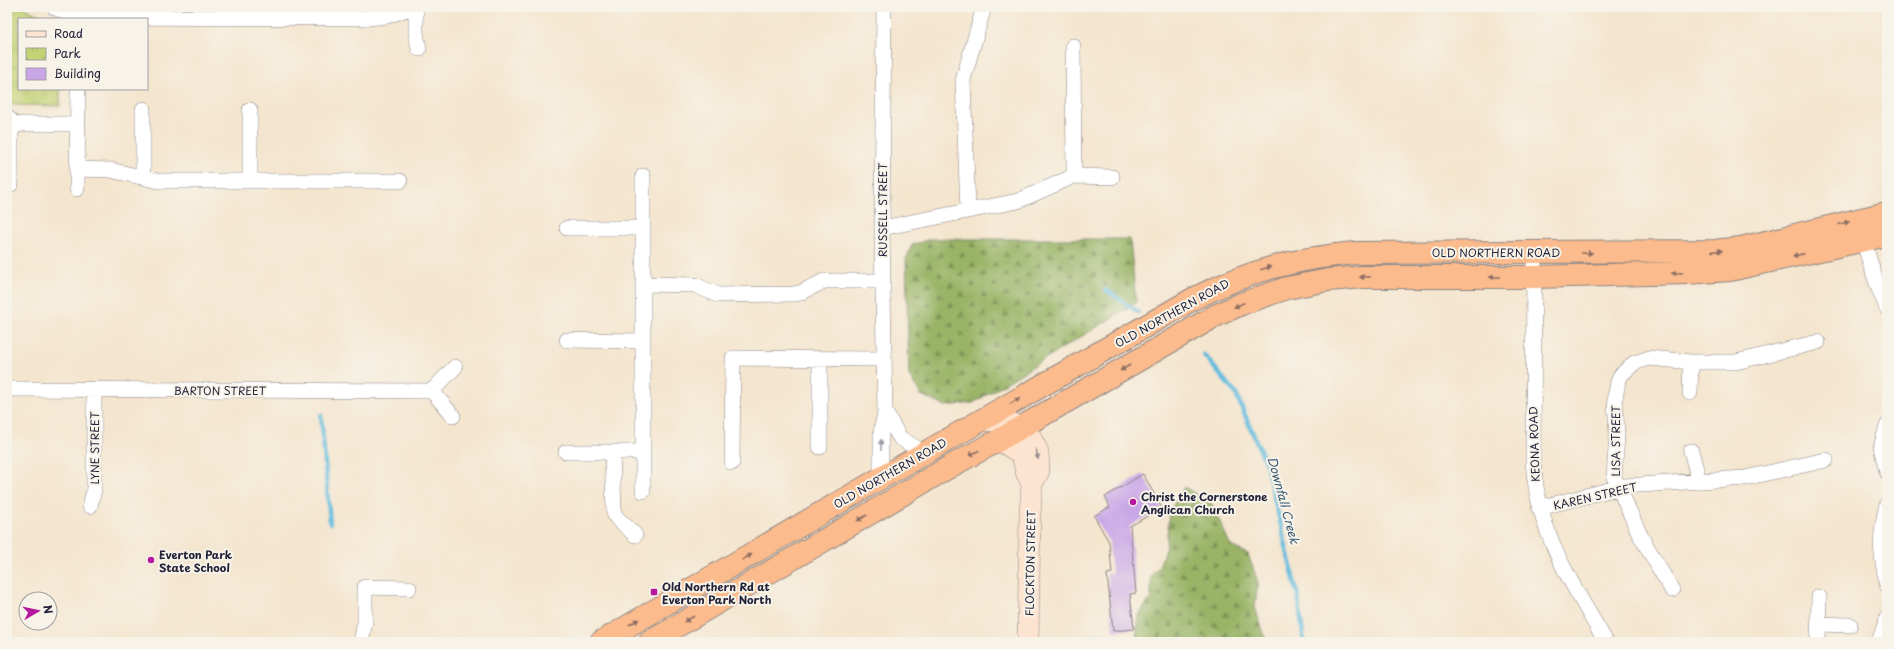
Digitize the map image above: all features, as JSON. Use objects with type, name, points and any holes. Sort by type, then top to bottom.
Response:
[{"type":"highway","name":"OLD NORTHERN ROAD","points":[[601,642],[981,420],[1193,299],[1236,278],[1261,269],[1306,258],[1355,253],[1687,253],[1729,250],[1887,213]]},
{"type":"highway","points":[[650,642],[951,466],[1021,428],[1215,316],[1241,304],[1287,288],[1328,280],[1364,277],[1534,278],[1686,273],[1730,270],[1887,234]]},
{"type":"street","points":[[54,7],[78,18],[248,13],[368,18],[388,16],[415,7],[416,33],[419,49]]},
{"type":"street","name":"RUSSELL STREET","points":[[881,478],[881,433],[885,412],[882,281],[884,7]]},
{"type":"street","points":[[968,211],[963,80],[984,7]]},
{"type":"street","points":[[1073,46],[1074,176]]},
{"type":"street","points":[[77,189],[78,90]]},
{"type":"street","points":[[143,109],[143,178]]},
{"type":"street","points":[[250,110],[250,181]]},
{"type":"street","points":[[11,184],[11,122],[22,124],[78,124]]},
{"type":"street","points":[[78,169],[110,170],[159,181],[400,181]]},
{"type":"street","points":[[643,176],[643,491]]},
{"type":"street","points":[[882,228],[1018,201],[1074,176],[1112,176]]},
{"type":"street","points":[[567,228],[643,228]]},
{"type":"street","points":[[1863,240],[1877,284],[1887,308]]},
{"type":"street","name":"KEONA ROAD","points":[[1534,253],[1533,461],[1539,508],[1554,552],[1606,642]]},
{"type":"street","points":[[643,284],[695,285],[718,295],[793,294],[800,293],[824,280],[882,281]]},
{"type":"street","points":[[567,340],[643,341]]},
{"type":"street","name":"LISA STREET","points":[[1672,590],[1640,535],[1617,488],[1613,472],[1617,435],[1615,398],[1621,375],[1634,363],[1649,358],[1691,362],[1736,362],[1818,342]]},
{"type":"street","points":[[732,463],[733,358],[883,359]]},
{"type":"street","points":[[820,359],[820,447]]},
{"type":"street","points":[[1690,393],[1691,362]]},
{"type":"street","points":[[453,416],[432,390],[454,367]]},
{"type":"street","name":"BARTON STREET","points":[[7,389],[432,390]]},
{"type":"street","name":"LYNE STREET","points":[[90,506],[94,490],[94,389]]},
{"type":"street","name":"RUSSELL STREET","points":[[885,412],[900,438],[925,453]]},
{"type":"street","points":[[981,420],[1009,422],[1021,428]]},
{"type":"street","points":[[1887,426],[1881,447],[1887,472]]},
{"type":"street","name":"FLOCKTON STREET","points":[[1021,428],[1030,436],[1038,452],[1039,471],[1032,484],[1028,642]]},
{"type":"street","name":"FLOCKTON STREET","points":[[999,440],[1022,454],[1026,472],[1032,484]]},
{"type":"street","points":[[1692,451],[1698,480]]},
{"type":"street","points":[[566,452],[643,452]]},
{"type":"street","points":[[612,452],[615,516],[635,535]]},
{"type":"street","name":"KAREN STREET","points":[[1539,508],[1617,488],[1698,480],[1756,477],[1826,460]]},
{"type":"street","points":[[1887,504],[1880,541],[1887,585]]},
{"type":"street","points":[[361,642],[365,622],[365,587],[409,588]]},
{"type":"street","points":[[1818,642],[1819,597]]},
{"type":"street","points":[[1879,642],[1887,618]]},
{"type":"street","points":[[1819,624],[1850,624]]},
{"type":"green space","points":[[7,7],[23,7],[44,18],[18,18],[18,90],[60,90],[60,106],[7,105]]},
{"type":"green space","points":[[930,239],[1130,239],[1136,303],[973,403],[945,406],[921,395],[909,375],[906,259],[912,245]]},
{"type":"green space","points":[[1184,487],[1211,503],[1231,546],[1248,554],[1258,582],[1255,608],[1267,642],[1129,642],[1136,637],[1139,615],[1151,598],[1151,576],[1159,567],[1166,546],[1169,513]]},
{"type":"green space","points":[[1102,633],[1122,642],[1075,642],[1085,637]]},
{"type":"building","points":[[1143,474],[1162,508],[1130,526],[1136,593],[1130,594],[1134,629],[1113,631],[1107,574],[1112,573],[1109,542],[1094,516],[1110,507],[1105,497]]},
{"type":"waterway","points":[[1106,290],[1138,312]]},
{"type":"waterway","name":"Downfall Creek","points":[[1204,355],[1236,394],[1266,464],[1298,596],[1304,642]]},
{"type":"waterway","points":[[321,415],[330,523]]},
{"type":"place","name":"Christ the Cornerstone Anglican Church","points":[[1133,502]]},
{"type":"place","name":"Everton Park State School","points":[[151,560]]},
{"type":"place","name":"Old Northern Rd at Everton Park North","points":[[654,592]]}]
